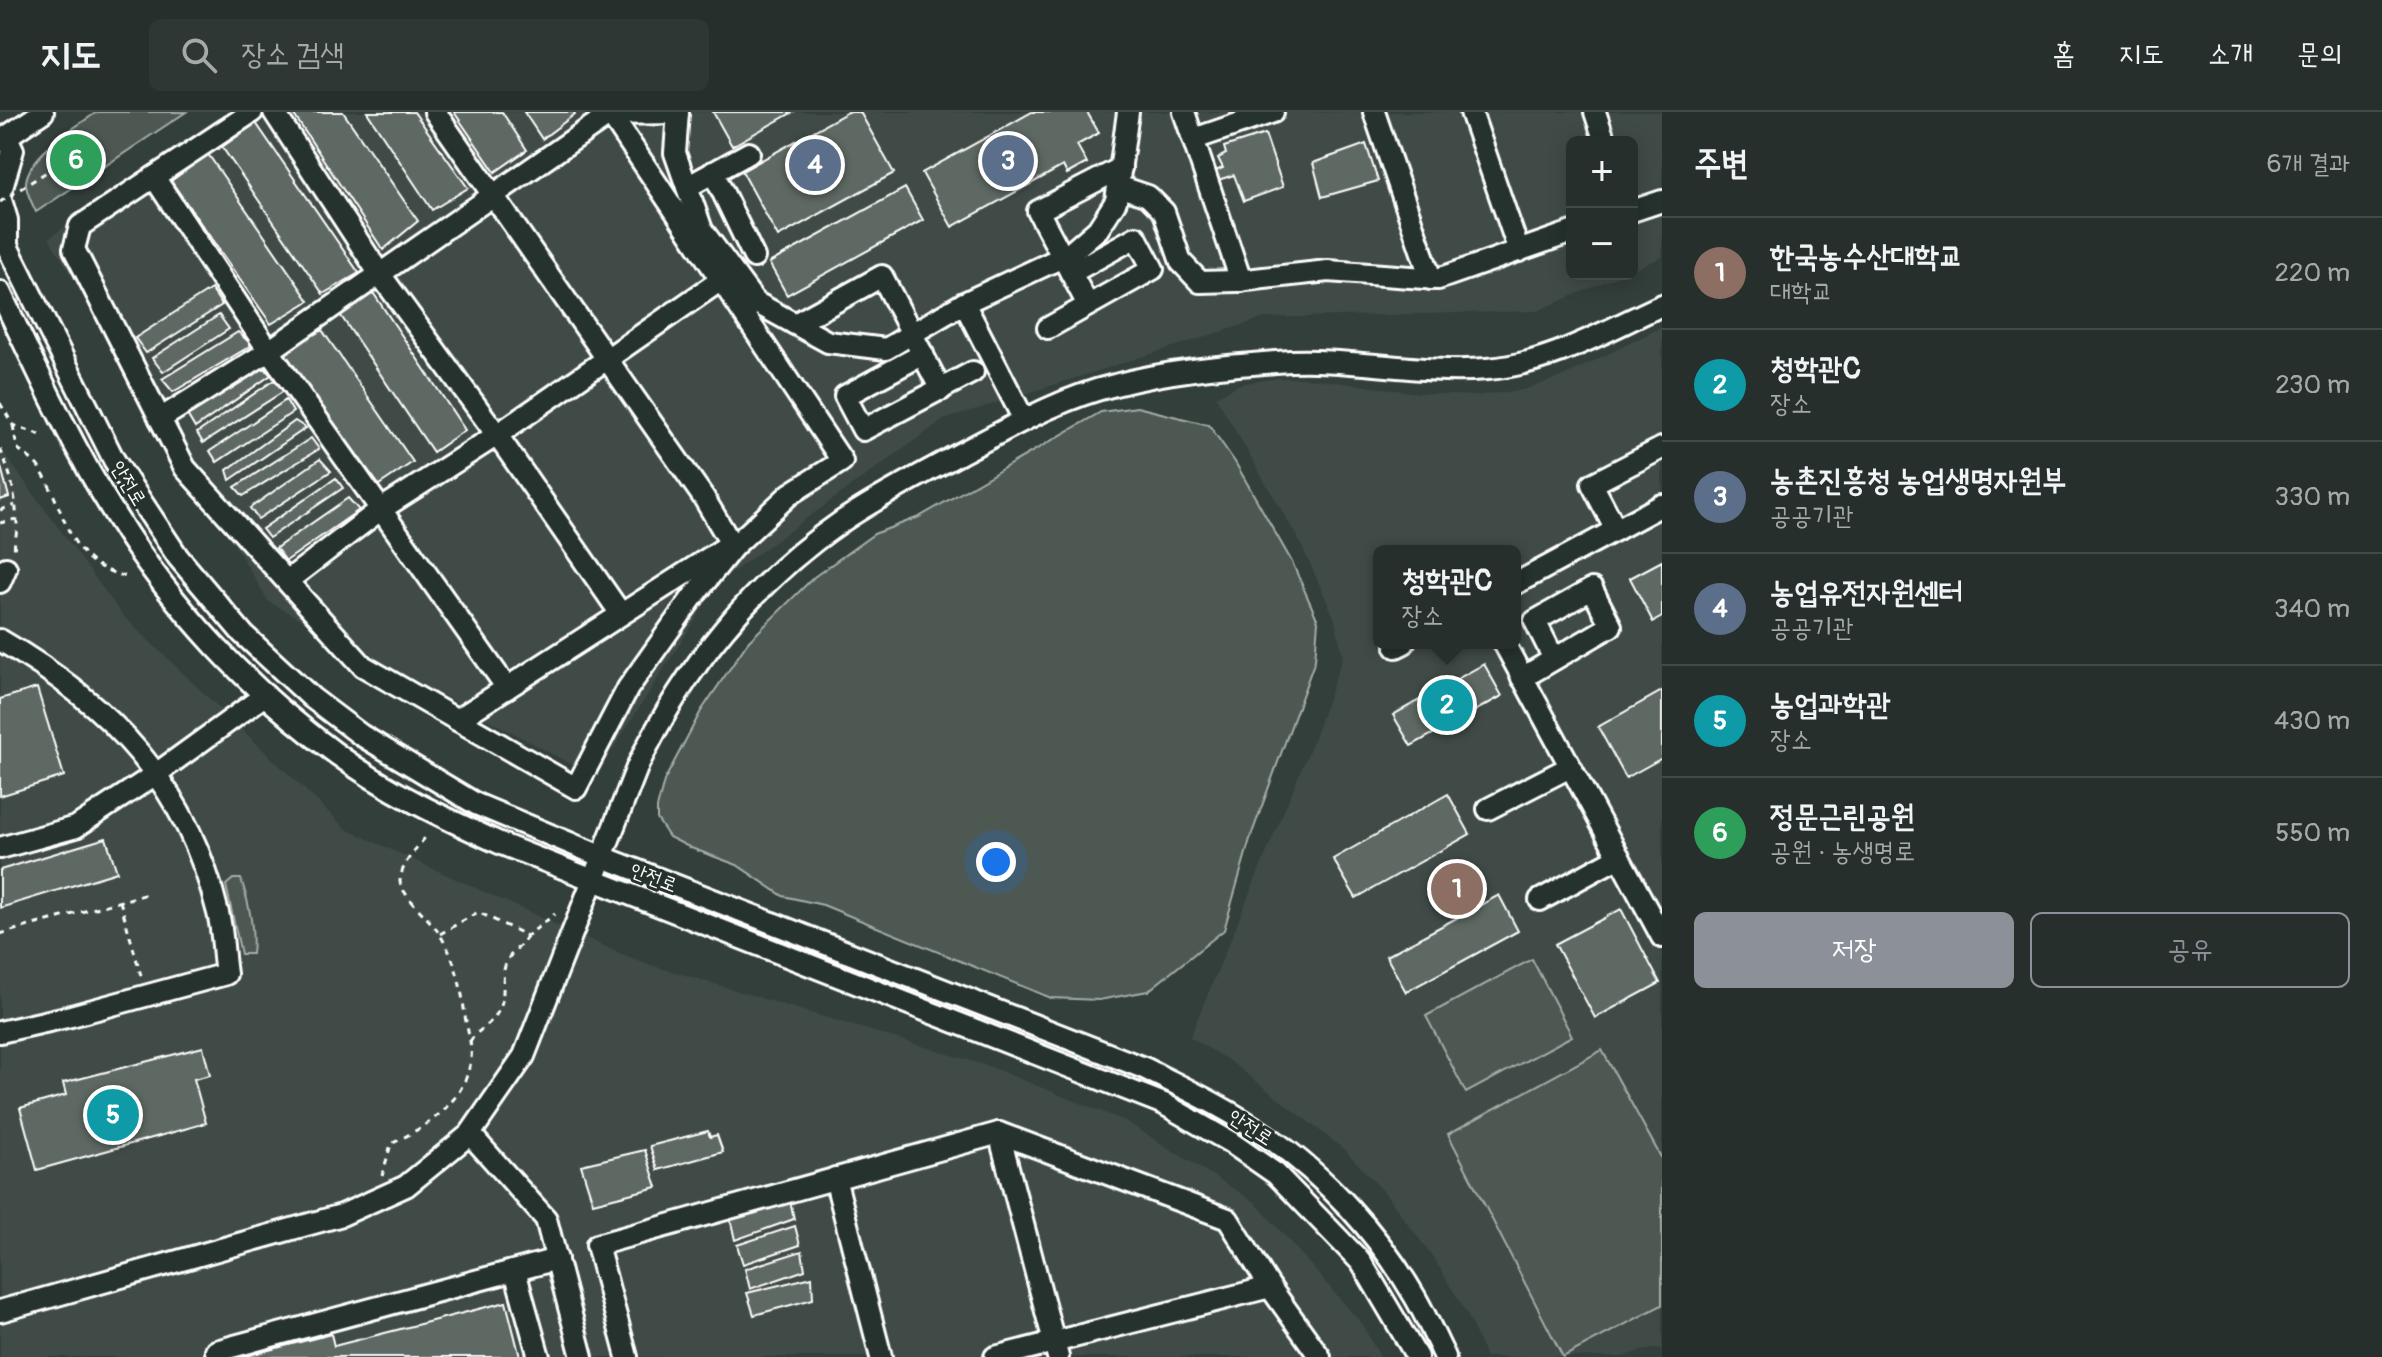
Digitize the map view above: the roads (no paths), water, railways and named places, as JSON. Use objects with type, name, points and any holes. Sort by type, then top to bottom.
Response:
[{"type":"street","points":[[3,239],[7,220],[0,198],[13,150],[3,139],[43,112]]},
{"type":"street","points":[[252,112],[80,226],[74,249],[185,468],[363,666],[576,788],[628,688],[735,543]]},
{"type":"street","points":[[274,112],[379,273],[497,435],[621,614]]},
{"type":"street","points":[[435,112],[735,543]]},
{"type":"street","points":[[1067,265],[1098,229],[1116,201],[1128,112]]},
{"type":"street","points":[[1184,112],[1241,281]]},
{"type":"street","points":[[1194,139],[1273,112]]},
{"type":"street","points":[[1374,112],[1431,279]]},
{"type":"street","points":[[1471,112],[1519,251]]},
{"type":"street","points":[[1595,112],[1603,136]]},
{"type":"street","points":[[160,419],[269,351],[610,113],[678,113],[675,153],[702,230],[755,302],[828,342],[886,349],[913,336],[964,303],[1136,237],[1153,269],[1048,328]]},
{"type":"street","points":[[457,720],[735,543],[790,494],[842,461],[610,113]]},
{"type":"street","points":[[687,187],[749,153]]},
{"type":"street","points":[[713,172],[754,257]]},
{"type":"street","points":[[154,177],[269,351],[507,688]]},
{"type":"street","points":[[1088,305],[1038,211],[1120,177]]},
{"type":"street","points":[[1120,177],[1148,196],[1164,212],[1181,262],[1200,282],[1241,281],[1328,271],[1438,279],[1566,234]]},
{"type":"street","points":[[1638,209],[1662,201]]},
{"type":"street","name":"안전로","points":[[3,239],[114,460],[178,557],[243,634],[312,698],[361,735],[476,804],[603,857],[1144,1068],[1205,1098],[1268,1136],[1334,1193],[1374,1238],[1414,1295],[1445,1357]]},
{"type":"street","points":[[795,324],[882,276],[941,390]]},
{"type":"street","points":[[287,581],[380,510],[497,435],[721,280]]},
{"type":"street","name":"안전로","points":[[0,292],[45,387],[116,518],[154,573],[215,646],[265,695],[336,754],[426,809],[504,845],[1164,1104],[1230,1142],[1276,1174],[1361,1262],[1417,1357]]},
{"type":"street","points":[[964,303],[1024,420]]},
{"type":"street","points":[[0,1311],[342,1215],[406,1186],[470,1134],[524,1056],[632,779],[659,721],[699,658],[744,607],[794,560],[839,523],[897,487],[1024,420],[1068,400],[1115,384],[1262,363],[1327,359],[1441,370],[1490,369],[1566,349],[1662,305]]},
{"type":"street","points":[[923,354],[845,396],[863,430],[973,372]]},
{"type":"street","points":[[1616,530],[1592,484],[1662,448]]},
{"type":"street","points":[[1521,581],[1662,505]]},
{"type":"street","points":[[0,640],[43,665],[97,706],[145,756],[197,850],[219,914],[226,974],[0,1032]]},
{"type":"street","points":[[1507,649],[1662,937]]},
{"type":"street","points":[[1522,678],[1554,659]]},
{"type":"street","points":[[0,848],[76,827],[265,695]]},
{"type":"street","points":[[1488,809],[1570,767]]},
{"type":"street","points":[[1540,900],[1619,857]]},
{"type":"street","points":[[999,1133],[1056,1350]]},
{"type":"street","points":[[627,1357],[597,1245],[999,1133],[1228,1219],[1270,1287],[1320,1357]]},
{"type":"street","points":[[470,1134],[546,1219],[582,1357]]},
{"type":"street","points":[[835,1178],[881,1357]]},
{"type":"street","points":[[218,1357],[216,1351],[557,1259]]},
{"type":"street","points":[[515,1271],[539,1357]]},
{"type":"street","points":[[995,1357],[1056,1350],[1270,1287]]},
{"type":"place","name":"정문근린공원","points":[[76,160]]},
{"type":"place","name":"농촌진흥청 농업생명자원부","points":[[1008,161]]},
{"type":"place","name":"농업유전자원센터","points":[[815,165]]},
{"type":"place","name":"청학관C","points":[[1447,705]]},
{"type":"place","name":"한국농수산대학교","points":[[1457,889]]},
{"type":"place","name":"농업과학관","points":[[113,1115]]}]
